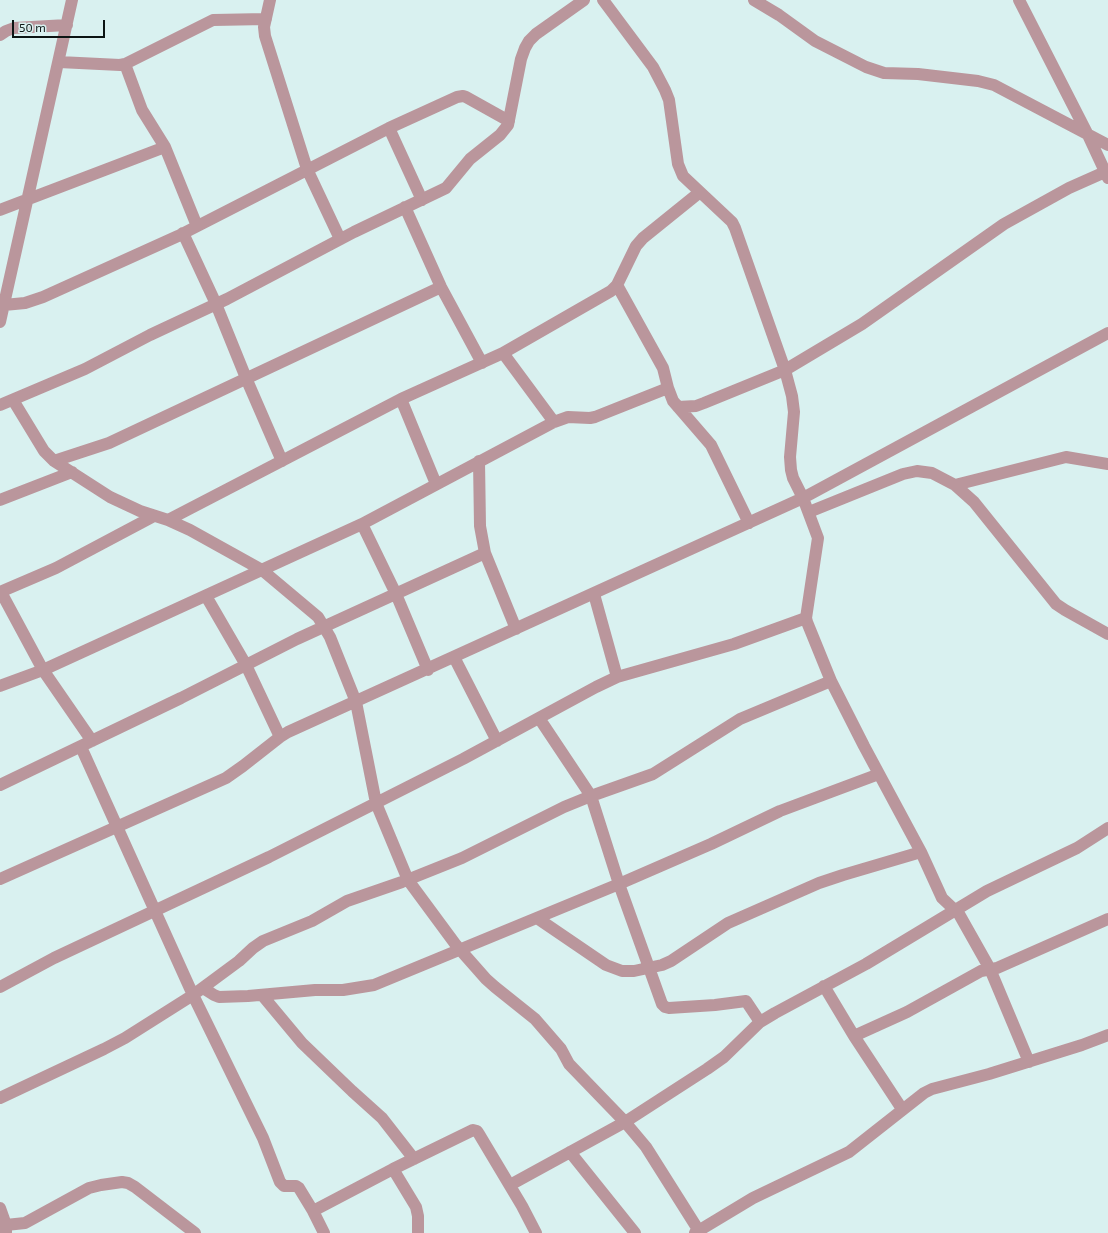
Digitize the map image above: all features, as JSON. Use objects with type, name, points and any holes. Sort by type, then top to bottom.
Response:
[{"type":"street","points":[[0,322],[72,0]]},
{"type":"street","points":[[270,0],[264,27],[265,36],[307,169],[340,239]]},
{"type":"street","points":[[0,405],[85,369],[150,335],[216,304],[340,239],[446,188],[468,161],[500,135],[508,126],[521,59],[525,48],[536,34],[584,0]]},
{"type":"street","points":[[603,0],[653,67],[659,79],[668,100],[678,164],[684,176],[732,222],[735,228],[785,370],[792,396],[794,412],[790,462],[793,478],[817,533],[818,544],[806,618],[831,681],[921,852],[942,898],[959,914],[990,969],[1029,1062]]},
{"type":"street","points":[[754,0],[779,15],[815,41],[866,67],[884,73],[918,74],[978,80],[994,85],[1108,146]]},
{"type":"street","points":[[678,408],[696,406],[785,370],[862,324],[1004,224],[1069,188],[1107,175],[1019,0]]},
{"type":"street","points":[[59,62],[125,64],[212,20],[266,19]]},
{"type":"street","points":[[0,35],[14,28],[67,25]]},
{"type":"street","points":[[125,64],[144,115],[165,147],[197,226]]},
{"type":"street","points":[[4,305],[25,303],[43,297],[183,233],[389,128],[457,97],[463,96],[509,121]]},
{"type":"street","points":[[389,128],[422,200]]},
{"type":"street","points":[[0,210],[165,147]]},
{"type":"street","points":[[168,520],[402,399],[503,354],[611,291],[617,285],[636,246],[643,238],[700,192]]},
{"type":"street","points":[[405,207],[441,288],[482,363]]},
{"type":"street","points":[[183,233],[216,304],[282,461]]},
{"type":"street","points":[[617,285],[663,368],[671,397],[678,408],[711,445],[749,523]]},
{"type":"street","points":[[54,461],[109,444],[246,378],[441,288]]},
{"type":"street","points":[[0,879],[117,825],[226,778],[280,737],[803,498],[1108,333]]},
{"type":"street","points":[[503,354],[554,422]]},
{"type":"street","points":[[0,686],[43,670],[362,524],[554,422],[568,417],[595,417],[668,388]]},
{"type":"street","points":[[402,399],[436,484]]},
{"type":"street","points":[[13,400],[44,451],[54,461],[110,497],[190,530],[262,570],[314,613],[325,626],[356,702],[376,803],[408,880],[460,949],[495,987],[535,1019],[561,1049],[568,1064],[625,1122],[652,1156],[697,1232],[753,1198],[849,1152],[902,1109],[932,1089],[1029,1062],[1108,1035]]},
{"type":"street","points":[[955,485],[1066,457],[1108,464]]},
{"type":"street","points":[[479,461],[480,526],[485,553],[516,629]]},
{"type":"street","points":[[809,512],[903,474],[917,471],[932,473],[955,485],[974,502],[1056,604],[1108,634]]},
{"type":"street","points":[[0,500],[72,472]]},
{"type":"street","points":[[92,741],[43,670],[0,592],[56,568],[154,516]]},
{"type":"street","points":[[362,524],[396,594],[428,670]]},
{"type":"street","points":[[0,785],[325,626],[485,553]]},
{"type":"street","points":[[594,594],[617,677]]},
{"type":"street","points":[[206,596],[246,665],[280,737]]},
{"type":"street","points":[[0,987],[54,958],[269,857],[497,741],[617,677],[734,644],[806,618]]},
{"type":"street","points":[[454,657],[497,741]]},
{"type":"street","points":[[0,1098],[125,1038],[198,992],[239,961],[253,948],[263,942],[312,921],[347,901],[408,880],[462,858],[552,812],[591,796],[653,774],[740,719],[831,681]]},
{"type":"street","points":[[540,718],[591,796],[619,884],[662,1004],[665,1007],[715,1005],[746,1001],[760,1022]]},
{"type":"street","points":[[80,747],[117,825],[155,911],[198,992],[263,1138],[280,1182],[284,1186],[296,1186],[299,1188],[324,1233]]},
{"type":"street","points":[[198,992],[219,997],[314,990],[343,990],[368,986],[619,884],[711,844],[780,811],[879,774]]},
{"type":"street","points":[[510,1185],[625,1122],[716,1063],[760,1022],[866,964],[987,891],[1077,848],[1108,828]]},
{"type":"street","points":[[537,918],[606,964],[628,972],[648,968],[671,960],[728,923],[806,889],[843,874],[921,852]]},
{"type":"street","points":[[854,1036],[901,1015],[981,971],[998,968],[1108,919]]},
{"type":"street","points":[[824,986],[854,1036],[902,1109]]},
{"type":"street","points":[[262,995],[302,1043],[352,1092],[382,1118],[414,1159]]},
{"type":"street","points":[[313,1211],[393,1169],[473,1130],[477,1131],[510,1185],[535,1232]]},
{"type":"street","points":[[570,1152],[635,1233]]},
{"type":"street","points":[[393,1169],[416,1207],[418,1216],[418,1233]]},
{"type":"street","points":[[0,1208],[6,1229],[25,1223],[89,1188],[101,1184],[122,1182],[128,1183],[135,1187],[195,1233]]}]
